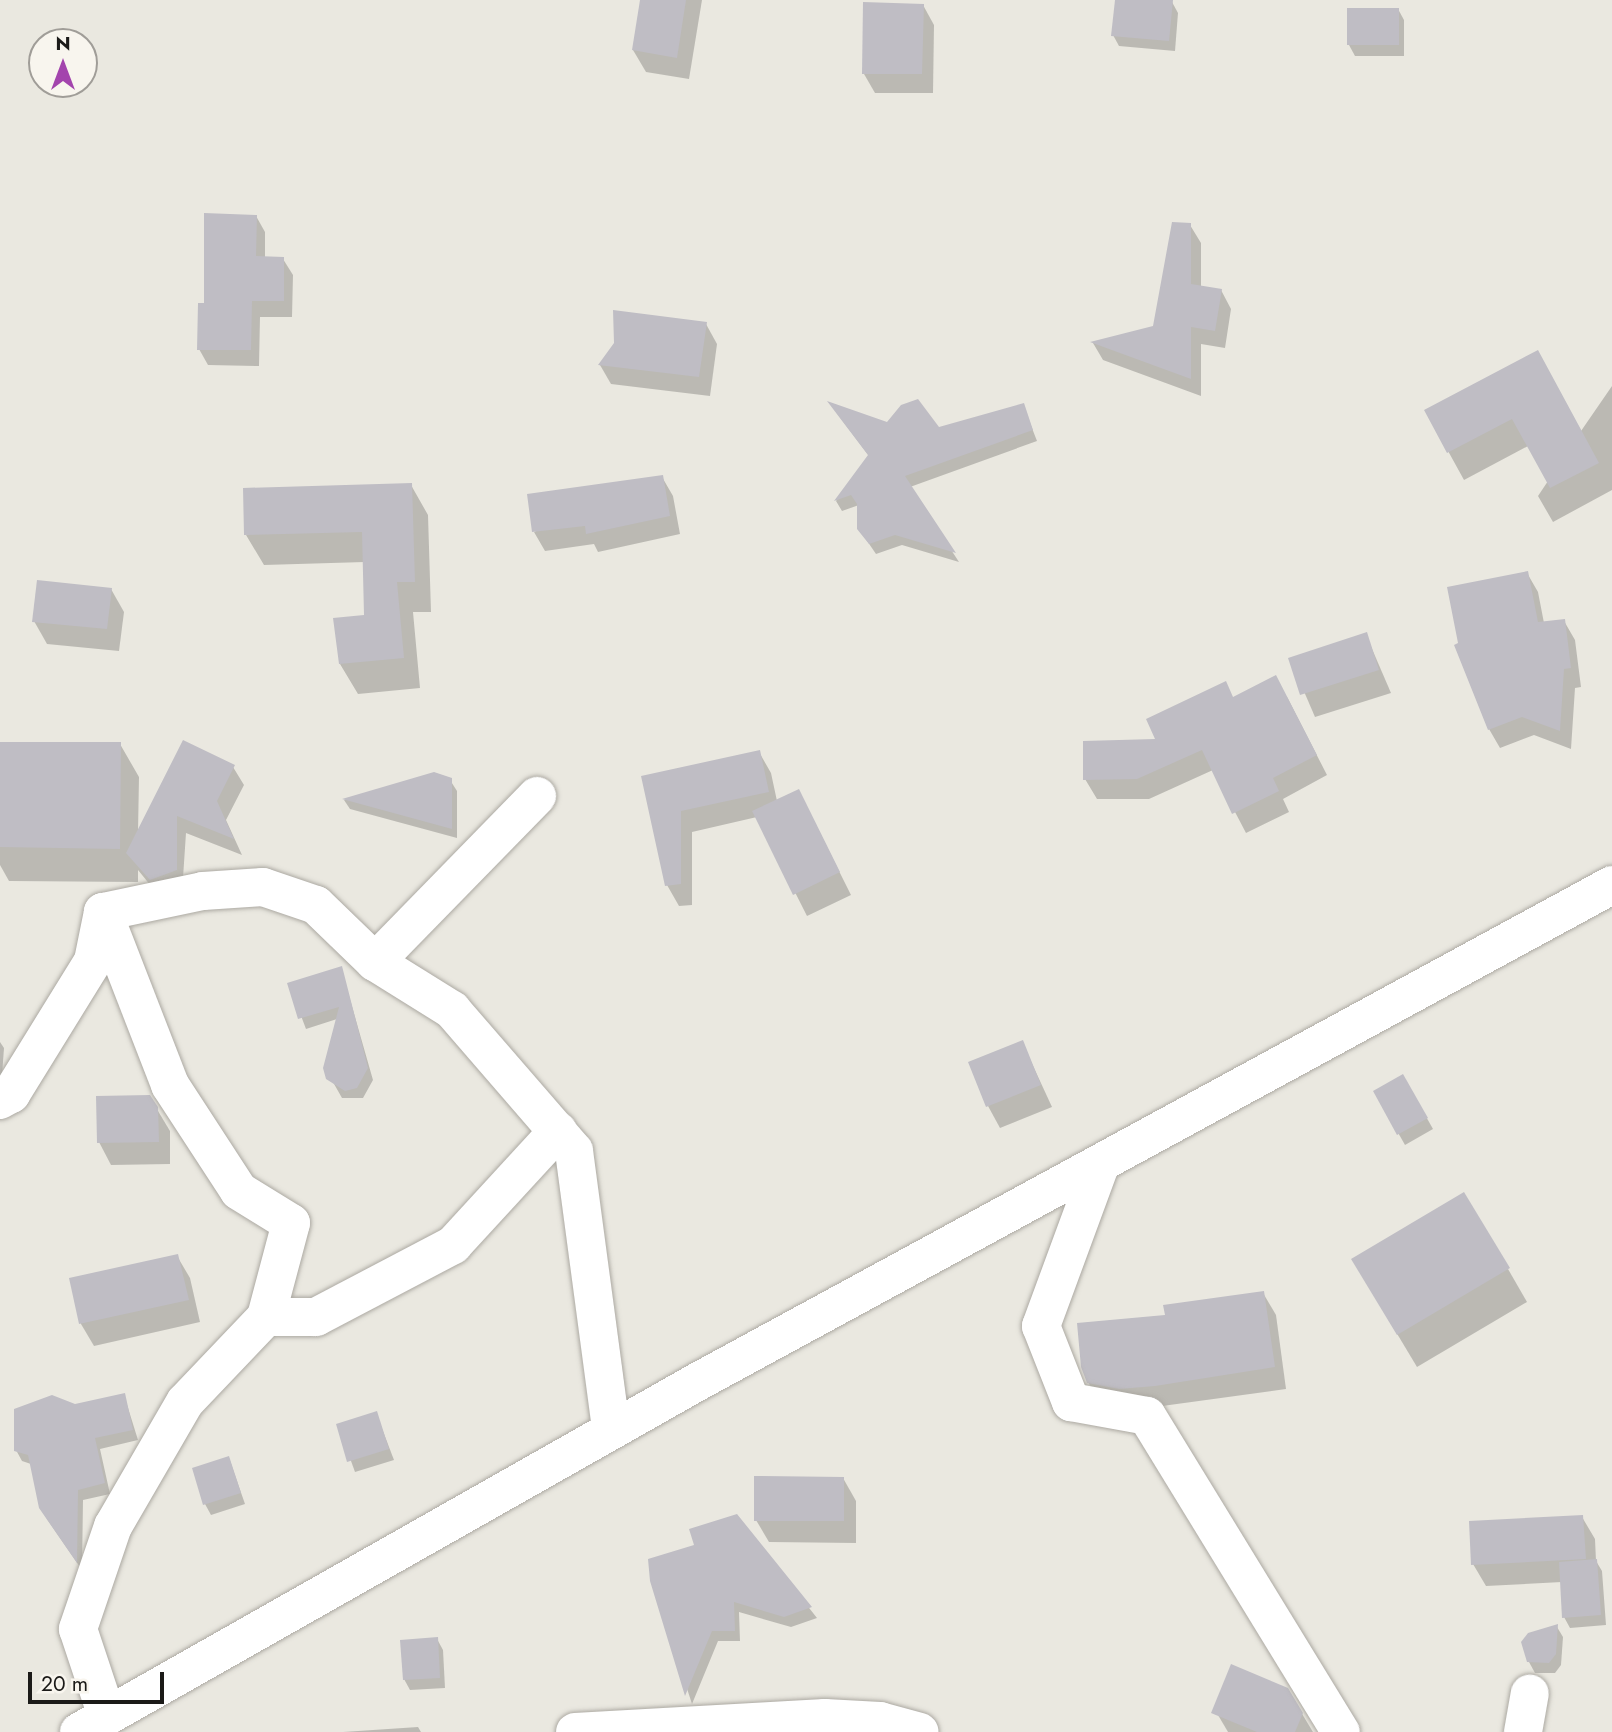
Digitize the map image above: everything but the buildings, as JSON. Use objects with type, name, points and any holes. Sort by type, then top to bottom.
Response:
[{"type":"street","points":[[375,962],[537,796]]},
{"type":"street","points":[[103,912],[170,1085],[239,1191],[291,1223],[266,1317],[185,1402],[113,1526],[78,1629],[93,1724],[611,1430],[1612,885]]},
{"type":"street","points":[[103,912],[203,891],[263,887],[316,905],[375,962],[452,1010],[574,1150],[611,1430]]},
{"type":"street","points":[[0,1100],[11,1094],[93,961],[103,912]]},
{"type":"street","points":[[266,1317],[316,1317],[453,1245],[558,1131]]},
{"type":"street","points":[[1101,1163],[1041,1326],[1071,1402],[1147,1416],[1342,1732]]},
{"type":"street","points":[[1523,1732],[1530,1694]]},
{"type":"street","points":[[575,1732],[825,1718],[880,1721],[920,1732]]}]
